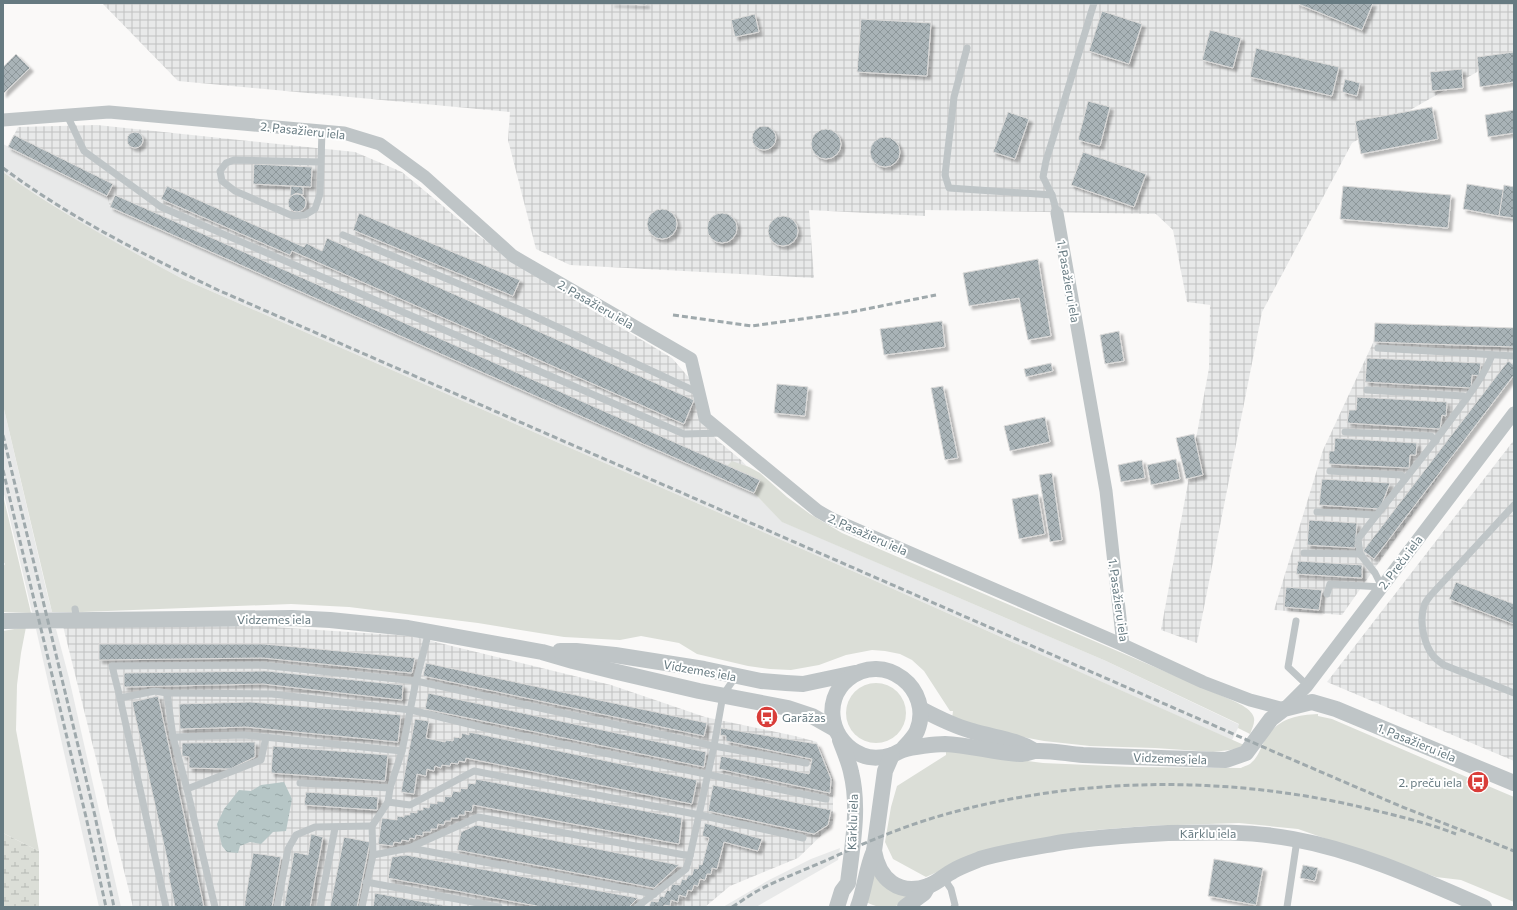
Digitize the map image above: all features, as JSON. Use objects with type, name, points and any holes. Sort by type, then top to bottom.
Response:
[{"type":"street","name":"2. Pasažieru iela","points":[[3,120],[109,112],[344,133],[380,144],[425,177],[513,256],[691,359],[705,418],[818,511],[832,519],[1123,645]]},
{"type":"street","name":"1. Pasažieru iela","points":[[1057,212],[1106,491],[1123,645],[1202,682],[1250,700],[1284,709],[1312,702],[1336,709],[1514,783]]},
{"type":"street","name":"2. Preču iela","points":[[1284,709],[1308,685],[1514,413]]},
{"type":"street","name":"Vidzemes iela","points":[[3,621],[76,614],[292,618],[369,623],[429,631],[542,652],[613,671],[788,708],[812,716],[837,734],[850,749],[863,756],[877,758],[897,752],[944,744],[1021,754],[1035,751],[1082,755],[1226,760],[1246,753],[1271,719],[1284,709]]},
{"type":"street","name":"Vidzemes iela","points":[[542,652],[576,651],[704,669],[761,681],[803,684],[870,669],[885,669],[898,674],[909,683],[917,695],[920,709],[920,721],[916,732],[910,742],[897,752]]},
{"type":"street","name":"Vidzemes iela","points":[[837,734],[832,719],[832,708],[835,697],[840,687],[857,673]]},
{"type":"street","name":"Vidzemes iela","points":[[920,709],[948,723],[972,731],[1023,744],[1035,751]]},
{"type":"street","name":"Kārklu iela","points":[[837,734],[851,772],[854,793],[855,816],[848,883],[852,894],[860,906]]},
{"type":"street","name":"Kārklu iela","points":[[860,906],[869,863],[874,851],[885,771],[897,752]]},
{"type":"street","name":"Kārklu iela","points":[[874,851],[876,863],[890,883],[910,889],[928,886],[954,870],[981,859],[1038,846],[1096,837],[1208,832],[1256,835],[1297,840],[1324,846],[1413,876],[1484,907]]},
{"type":"street","name":"Kārklu iela","points":[[837,907],[842,891],[848,883]]},
{"type":"street","name":"Kārklu iela","points":[[905,907],[924,893],[928,886]]},
{"type":"lane","points":[[1057,212],[1052,195],[1043,177],[1046,161],[1094,3]]},
{"type":"lane","points":[[967,48],[953,105],[945,175],[949,188],[1052,195]]},
{"type":"lane","points":[[67,115],[84,151],[161,207],[684,434],[723,433]]},
{"type":"lane","points":[[321,162],[234,160],[226,163],[220,172],[222,181],[235,191],[293,216],[305,216],[315,209],[320,194],[322,131]]},
{"type":"lane","points":[[343,235],[523,311],[699,393]]},
{"type":"lane","points":[[1378,348],[1514,356]]},
{"type":"lane","points":[[1327,594],[1330,584],[1382,587],[1375,573],[1360,554],[1358,539],[1436,441],[1487,368],[1492,355]]},
{"type":"lane","points":[[1367,390],[1463,396],[1467,398]]},
{"type":"lane","points":[[1345,432],[1431,436],[1436,441]]},
{"type":"lane","points":[[1330,471],[1401,475],[1405,479]]},
{"type":"lane","points":[[1514,505],[1430,595],[1424,605],[1422,616],[1428,648],[1434,658],[1444,665],[1514,693]]},
{"type":"lane","points":[[1317,512],[1376,515]]},
{"type":"lane","points":[[1304,553],[1360,554]]},
{"type":"lane","points":[[1296,621],[1288,667],[1308,685]]},
{"type":"lane","points":[[362,907],[366,882],[373,855],[372,826],[388,802],[390,788],[402,751],[416,681],[429,631]]},
{"type":"lane","points":[[166,907],[112,666],[261,665],[416,681],[714,746],[806,763]]},
{"type":"lane","points":[[637,907],[686,869],[700,815],[723,695],[736,676]]},
{"type":"lane","points":[[120,698],[155,691],[167,694],[272,694],[411,710],[493,730],[826,799]]},
{"type":"lane","points":[[167,694],[173,737],[187,789],[214,907]]},
{"type":"lane","points":[[173,737],[244,735],[402,751]]},
{"type":"lane","points":[[187,789],[261,760],[266,737]]},
{"type":"lane","points":[[388,802],[410,805],[474,771],[700,815],[803,838]]},
{"type":"lane","points":[[300,782],[390,788]]},
{"type":"lane","points":[[373,855],[410,848],[478,817],[690,856]]},
{"type":"lane","points":[[277,907],[288,849],[296,835],[315,828],[372,826]]},
{"type":"lane","points":[[320,907],[335,828]]},
{"type":"lane","points":[[1287,907],[1297,840]]},
{"type":"lane","points":[[410,848],[654,894]]},
{"type":"lane","points":[[943,877],[951,889],[955,905],[954,907]]},
{"type":"lane","points":[[366,882],[499,907]]},
{"type":"shaded area","points":[[102,3],[1514,3],[1514,51],[1352,143],[1262,312],[1197,643],[1161,630],[1209,368],[1210,305],[1187,302],[1173,230],[1156,214],[925,210],[925,216],[809,210],[814,278],[570,265],[536,249],[508,140],[510,112],[178,81]]},
{"type":"shaded area","points":[[97,125],[355,152],[402,172],[479,236],[575,300],[672,358],[690,379],[698,413],[716,439],[741,460],[760,480],[754,493],[110,207],[107,196],[8,147],[18,127]]},
{"type":"shaded area","points":[[3,144],[107,196],[110,207],[754,493],[783,522],[1106,661],[1240,725],[1232,740],[871,579],[181,278],[94,231],[3,172]]},
{"type":"shaded area","points":[[1379,330],[1514,338],[1514,370],[1342,615],[1274,610],[1323,450]]},
{"type":"shaded area","points":[[3,405],[52,612],[32,612],[3,490]]},
{"type":"shaded area","points":[[1514,440],[1514,761],[1327,682]]},
{"type":"shaded area","points":[[244,625],[411,636],[611,685],[705,717],[817,742],[833,778],[833,824],[798,858],[730,886],[705,907],[133,907],[63,626]]},
{"type":"shaded area","points":[[36,629],[56,629],[69,678],[121,907],[99,907]]},
{"type":"shaded area","points":[[840,848],[838,860],[756,907],[723,907],[769,880],[811,859]]},
{"type":"green space","points":[[3,172],[68,215],[181,278],[871,579],[1244,745],[1238,749],[1213,752],[1090,746],[1044,741],[991,731],[952,719],[953,711],[950,711],[924,671],[912,660],[900,654],[885,651],[872,650],[846,655],[819,665],[791,670],[748,666],[697,654],[679,643],[641,636],[620,640],[564,637],[478,623],[349,607],[291,604],[52,612],[3,405]]},
{"type":"green space","points":[[732,461],[760,473],[787,497],[810,514],[842,533],[1240,704],[1249,710],[1254,718],[1254,724],[1250,734],[1238,728],[1239,724],[1106,661],[782,522],[754,493],[760,480],[727,466]]},
{"type":"green space","points":[[3,495],[31,613],[3,612],[3,567],[5,564],[3,561]]},
{"type":"green space","points":[[26,627],[17,685],[16,730],[39,851],[3,833],[3,631]]},
{"type":"green space","points":[[870,683],[882,683],[893,688],[901,696],[906,707],[904,725],[893,738],[882,743],[870,743],[859,738],[851,730],[846,719],[846,707],[851,696],[859,688]]},
{"type":"green space","points":[[1318,714],[1318,716],[1332,719],[1469,778],[1466,785],[1477,790],[1481,783],[1514,797],[1514,902],[1461,880],[1436,877],[1298,829],[1239,823],[1146,826],[1084,831],[1021,843],[973,856],[926,877],[893,859],[885,842],[891,807],[897,786],[946,755],[946,750],[1043,763],[1133,767],[1241,768],[1250,764],[1254,760],[1265,740],[1275,727],[1294,717]]},
{"type":"green space","points":[[3,833],[39,851],[39,907],[3,907]]},
{"type":"green space","points":[[873,873],[911,895],[901,904],[890,907],[872,905],[866,902]]},
{"type":"water","points":[[284,782],[292,799],[286,831],[273,832],[261,844],[250,842],[240,846],[238,853],[227,852],[222,846],[217,824],[224,809],[239,790],[251,791],[261,785]]},
{"type":"building","points":[[611,3],[646,3],[646,5]]},
{"type":"building","points":[[1296,3],[1373,3],[1362,30]]},
{"type":"building","points":[[1102,11],[1142,24],[1129,64],[1089,51]]},
{"type":"building","points":[[755,14],[759,32],[735,37],[731,20]]},
{"type":"building","points":[[861,19],[931,23],[927,76],[857,72]]},
{"type":"building","points":[[1210,30],[1241,38],[1233,68],[1202,60]]},
{"type":"building","points":[[1256,48],[1339,67],[1332,96],[1250,77]]},
{"type":"building","points":[[1514,52],[1514,82],[1480,87],[1477,57]]},
{"type":"building","points":[[16,54],[30,68],[3,94],[3,67]]},
{"type":"building","points":[[1462,69],[1463,88],[1432,91],[1430,72]]},
{"type":"building","points":[[1345,79],[1360,83],[1357,96],[1342,92]]},
{"type":"building","points":[[1088,101],[1110,107],[1100,146],[1078,140]]},
{"type":"building","points":[[1432,107],[1438,139],[1361,154],[1355,121]]},
{"type":"building","points":[[1514,110],[1514,133],[1488,137],[1485,115]]},
{"type":"building","points":[[1008,112],[1029,119],[1015,159],[993,152]]},
{"type":"building","points":[[764,126],[772,130],[776,138],[772,146],[764,150],[756,146],[752,138],[756,130]]},
{"type":"building","points":[[826,129],[832,130],[840,138],[840,150],[832,158],[826,159],[820,158],[812,150],[811,144],[812,138],[820,130]]},
{"type":"building","points":[[135,132],[141,134],[143,140],[141,146],[135,148],[129,146],[127,140],[129,134]]},
{"type":"building","points":[[14,135],[113,184],[107,196],[8,147]]},
{"type":"building","points":[[885,137],[891,138],[899,146],[899,158],[891,166],[885,167],[879,166],[871,158],[870,152],[871,146],[879,138]]},
{"type":"building","points":[[1083,152],[1146,174],[1134,207],[1071,185]]},
{"type":"building","points":[[254,164],[312,167],[311,187],[253,184]]},
{"type":"building","points":[[1467,184],[1504,190],[1499,216],[1463,209]]},
{"type":"building","points":[[1504,185],[1514,187],[1514,218],[1499,216]]},
{"type":"building","points":[[167,186],[304,247],[306,243],[322,251],[327,238],[694,400],[684,424],[292,251],[290,255],[161,199]]},
{"type":"building","points":[[291,186],[303,187],[303,195],[296,193],[290,197]]},
{"type":"building","points":[[1343,186],[1451,195],[1448,228],[1340,219]]},
{"type":"building","points":[[293,194],[301,194],[306,199],[304,210],[301,212],[293,212],[288,207],[288,199]]},
{"type":"building","points":[[115,195],[760,480],[754,493],[110,207]]},
{"type":"building","points":[[662,209],[668,210],[676,218],[676,230],[668,238],[662,239],[656,238],[648,230],[647,224],[648,218],[656,210]]},
{"type":"building","points":[[359,213],[520,280],[513,296],[353,230]]},
{"type":"building","points":[[722,213],[728,214],[736,222],[736,234],[728,242],[722,243],[716,242],[708,234],[707,228],[708,222],[716,214]]},
{"type":"building","points":[[783,216],[789,217],[797,225],[797,237],[789,245],[783,246],[777,245],[769,237],[768,231],[769,225],[777,217]]},
{"type":"building","points":[[1038,259],[1051,336],[1028,340],[1019,298],[969,306],[963,273]]},
{"type":"building","points":[[942,321],[945,347],[884,355],[880,329]]},
{"type":"building","points":[[1375,323],[1514,328],[1514,347],[1374,342]]},
{"type":"building","points":[[1119,331],[1124,361],[1105,364],[1100,335]]},
{"type":"building","points":[[1367,358],[1481,363],[1479,376],[1472,375],[1471,388],[1365,382]]},
{"type":"building","points":[[1508,361],[1514,365],[1514,375],[1374,559],[1363,551]]},
{"type":"building","points":[[1051,363],[1053,371],[1026,377],[1024,369]]},
{"type":"building","points":[[777,384],[808,387],[805,416],[774,413]]},
{"type":"building","points":[[943,386],[958,458],[945,460],[931,388]]},
{"type":"building","points":[[1357,397],[1447,402],[1446,416],[1442,415],[1440,429],[1347,423],[1349,410],[1356,410]]},
{"type":"building","points":[[1045,417],[1050,442],[1010,451],[1004,426]]},
{"type":"building","points":[[1194,434],[1203,475],[1186,479],[1176,438]]},
{"type":"building","points":[[1335,438],[1417,443],[1416,455],[1410,455],[1409,468],[1329,464],[1329,451],[1334,451]]},
{"type":"building","points":[[1176,459],[1180,479],[1151,485],[1147,465]]},
{"type":"building","points":[[1142,460],[1145,478],[1121,482],[1118,465]]},
{"type":"building","points":[[1052,473],[1062,540],[1050,542],[1039,475]]},
{"type":"building","points":[[1322,479],[1390,483],[1380,509],[1319,505]]},
{"type":"building","points":[[1038,494],[1045,534],[1019,539],[1012,499]]},
{"type":"building","points":[[1309,520],[1357,523],[1355,548],[1307,545]]},
{"type":"building","points":[[1298,561],[1362,565],[1362,578],[1296,574]]},
{"type":"building","points":[[1456,582],[1514,604],[1514,624],[1449,599]]},
{"type":"building","points":[[1286,587],[1322,590],[1319,610],[1284,607]]},
{"type":"building","points":[[99,644],[264,644],[415,658],[412,673],[263,658],[99,660]]},
{"type":"building","points":[[426,663],[707,723],[704,736],[423,676]]},
{"type":"building","points":[[266,671],[403,685],[402,700],[263,684],[124,687],[124,673]]},
{"type":"building","points":[[428,693],[706,752],[704,767],[425,709]]},
{"type":"building","points":[[158,696],[204,907],[175,907],[168,873],[170,872],[132,702]]},
{"type":"building","points":[[251,702],[401,715],[398,742],[246,727],[180,729],[179,704]]},
{"type":"building","points":[[415,719],[429,721],[426,738],[445,742],[446,740],[453,741],[454,737],[461,738],[462,733],[469,735],[469,732],[697,780],[692,804],[466,758],[465,762],[459,761],[458,764],[451,763],[450,766],[442,765],[441,768],[435,766],[434,771],[427,769],[426,776],[417,774],[414,794],[401,792]]},
{"type":"building","points":[[721,728],[817,744],[831,779],[830,793],[719,769],[721,756],[809,774],[812,759],[726,741],[726,736],[720,735]]},
{"type":"building","points":[[255,742],[255,757],[230,769],[189,768],[189,757],[182,756],[182,743]]},
{"type":"building","points":[[273,746],[388,755],[385,781],[271,773]]},
{"type":"building","points":[[476,779],[682,818],[679,844],[473,805],[472,812],[465,811],[465,815],[459,815],[458,818],[451,818],[451,821],[445,821],[444,825],[438,824],[437,829],[431,829],[431,832],[423,832],[423,836],[416,835],[415,839],[410,838],[409,841],[402,840],[401,843],[394,842],[393,846],[378,844],[382,818],[397,820],[397,816],[404,817],[404,815],[410,815],[410,812],[417,813],[417,810],[423,810],[423,807],[429,808],[430,803],[437,804],[437,801],[444,802],[445,796],[451,797],[453,791],[460,792],[461,788],[467,789],[468,783],[475,784]]},
{"type":"building","points":[[713,785],[831,810],[828,825],[814,834],[708,811]]},
{"type":"building","points":[[306,792],[378,797],[377,810],[304,805]]},
{"type":"building","points":[[705,823],[762,839],[758,851],[724,842],[717,869],[712,868],[711,874],[707,874],[705,880],[700,879],[698,886],[694,885],[692,891],[688,890],[686,897],[679,895],[678,902],[671,900],[670,906],[664,905],[664,907],[649,907],[651,901],[658,902],[660,896],[664,897],[667,890],[670,891],[672,884],[680,885],[682,879],[686,880],[688,875],[692,875],[694,868],[698,869],[699,864],[702,865],[709,838],[702,836]]},
{"type":"building","points":[[476,825],[679,865],[654,888],[457,850],[461,832]]},
{"type":"building","points":[[311,834],[323,837],[310,907],[284,907],[294,852],[308,855]]},
{"type":"building","points":[[344,837],[370,842],[357,907],[330,907]]},
{"type":"building","points":[[253,853],[281,857],[272,907],[244,907]]},
{"type":"building","points":[[406,855],[638,898],[629,907],[542,907],[388,878],[392,857]]},
{"type":"building","points":[[1214,859],[1263,868],[1256,905],[1208,896]]},
{"type":"building","points":[[1303,865],[1318,868],[1315,881],[1300,878]]},
{"type":"building","points":[[375,893],[452,907],[373,907]]},
{"type":"railway","points":[[3,168],[28,186],[81,219],[162,263],[218,290],[1270,750],[1400,806],[1514,851]]},
{"type":"railway","points":[[673,315],[752,326],[851,312],[936,295]]},
{"type":"railway","points":[[3,435],[95,816],[114,907]]},
{"type":"railway","points":[[3,470],[106,907]]},
{"type":"railway","points":[[732,907],[757,891],[777,881],[870,841],[928,819],[995,802],[1048,793],[1101,787],[1155,785],[1209,786],[1263,790],[1316,798],[1369,809],[1424,823],[1456,834]]},
{"type":"place","name":"Garāžas","points":[[767,717]]},
{"type":"place","name":"2. preču iela","points":[[1478,782]]}]
